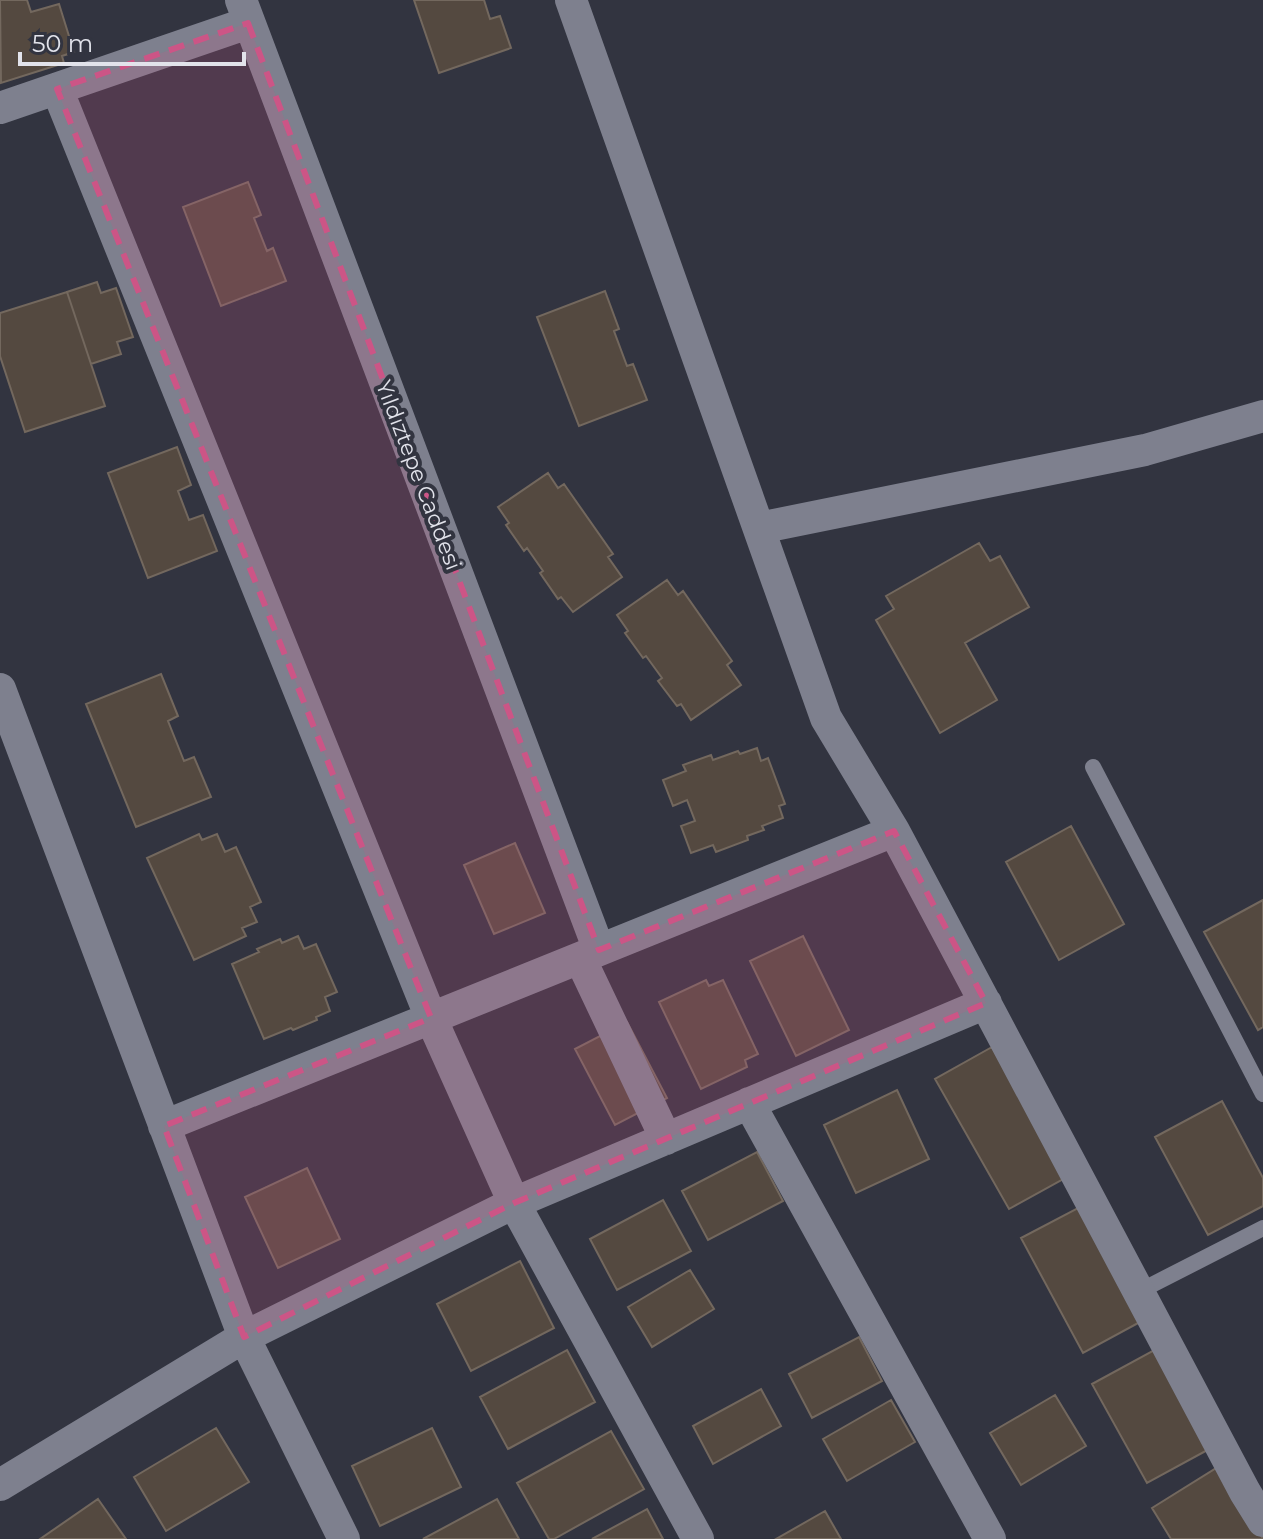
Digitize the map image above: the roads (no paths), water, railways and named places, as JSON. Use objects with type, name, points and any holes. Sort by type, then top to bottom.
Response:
[{"type":"street","points":[[571,0],[826,718],[894,831],[1263,1521]]},
{"type":"street","points":[[0,108],[57,89],[245,12]]},
{"type":"street","name":"Yıldıztepe Caddesi","points":[[245,12],[589,954],[666,1139]]},
{"type":"street","points":[[57,89],[431,1018],[514,1203],[698,1539]]},
{"type":"street","points":[[759,528],[1145,450],[1263,416]]},
{"type":"street","points":[[0,689],[244,1337],[344,1539]]},
{"type":"street","points":[[164,1126],[894,831]]},
{"type":"street","points":[[0,1485],[244,1337],[514,1203],[986,1003]]},
{"type":"street","points":[[749,1103],[990,1539]]},
{"type":"lane","points":[[1093,767],[1263,1094]]},
{"type":"lane","points":[[1138,1292],[1263,1228]]}]
